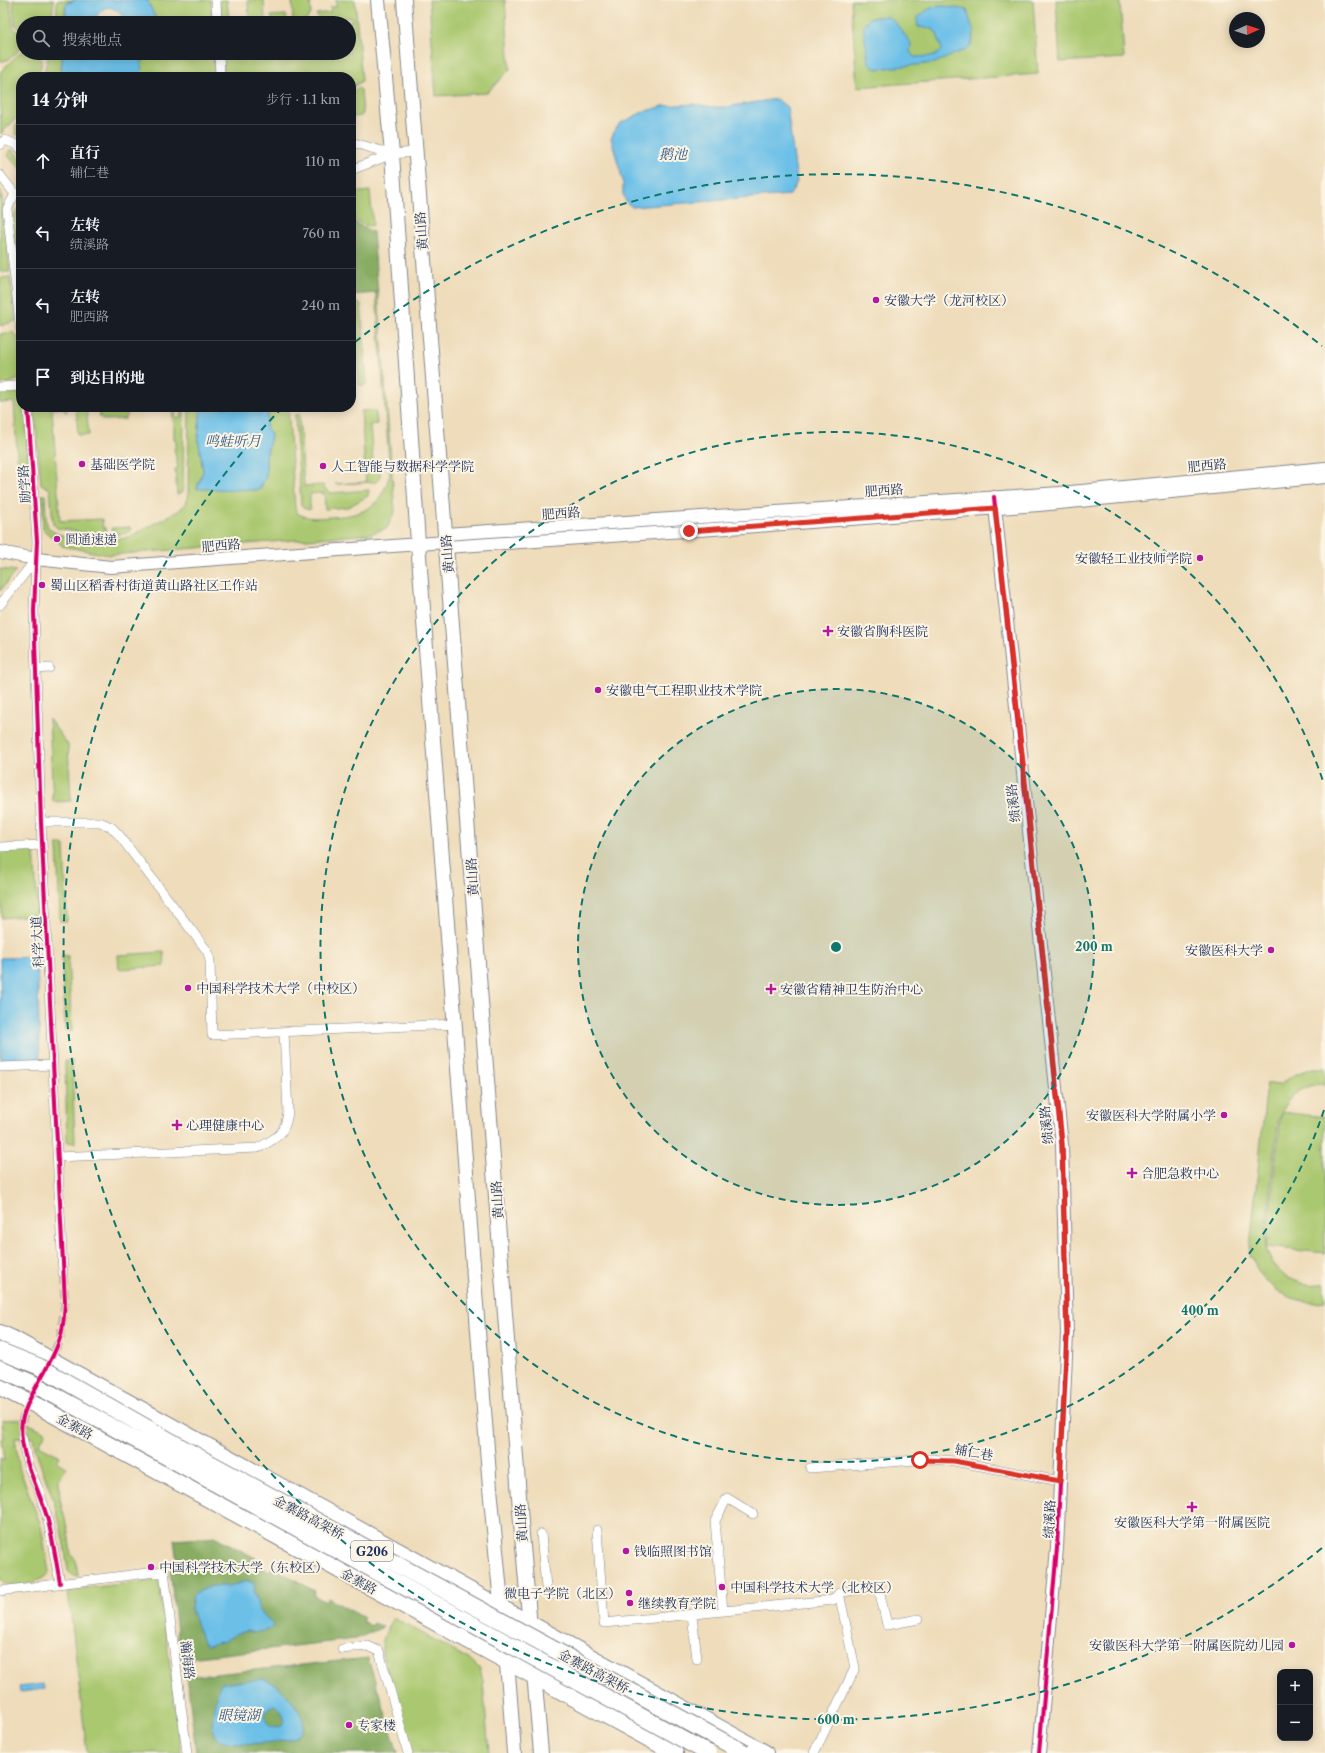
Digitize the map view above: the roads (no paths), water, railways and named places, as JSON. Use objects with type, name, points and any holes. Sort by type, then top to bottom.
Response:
[{"type":"highway","points":[[7,1336],[765,1753]]},
{"type":"highway","name":"金寨路高架桥","points":[[0,1351],[38,1366],[196,1456],[745,1753]]},
{"type":"highway","name":"金寨路高架桥","points":[[0,1369],[30,1382],[708,1753]]},
{"type":"highway","name":"金寨路","points":[[0,1387],[47,1411],[506,1662],[535,1675],[675,1753]]},
{"type":"main road","name":"黄山路","points":[[378,0],[392,154],[418,543],[456,1024],[489,1480],[514,1753]]},
{"type":"main road","name":"黄山路","points":[[404,0],[529,1624],[535,1675],[541,1753]]},
{"type":"main road","name":"肥西路","points":[[994,503],[1060,493],[1325,468]]},
{"type":"main road","name":"肥西路","points":[[0,552],[36,559],[115,567],[446,541],[743,527],[994,503],[1325,477]]},
{"type":"main road","name":"绩溪路","points":[[994,503],[1029,817],[1062,1144],[1067,1334],[1058,1548],[1039,1753]]},
{"type":"street","points":[[216,0],[217,16]]},
{"type":"street","points":[[219,60],[220,72]]},
{"type":"street","points":[[0,145],[5,140],[16,145]]},
{"type":"street","points":[[356,143],[392,154]]},
{"type":"street","points":[[356,168],[392,154],[415,152]]},
{"type":"street","points":[[0,175],[16,192]]},
{"type":"street","points":[[16,197],[7,209],[16,289]]},
{"type":"street","points":[[0,387],[16,386]]},
{"type":"street","name":"励学路","points":[[28,412],[35,490],[36,559],[34,611]]},
{"type":"street","points":[[0,605],[36,559]]},
{"type":"street","name":"科学大道","points":[[34,611],[42,845],[63,1273]]},
{"type":"street","points":[[37,669],[49,668]]},
{"type":"street","points":[[41,822],[100,822],[112,827],[119,835],[208,952],[210,961],[212,1035],[456,1024]]},
{"type":"street","points":[[0,847],[42,845]]},
{"type":"street","points":[[57,1157],[258,1148],[278,1137],[287,1122],[288,1111],[284,1032]]},
{"type":"street","points":[[0,1067],[52,1065]]},
{"type":"street","points":[[0,1365],[7,1336]]},
{"type":"street","points":[[0,1591],[60,1583],[46,1516],[38,1488],[28,1466],[22,1438]]},
{"type":"street","name":"辅仁巷","points":[[810,1468],[930,1459],[954,1461],[1060,1481]]},
{"type":"street","points":[[723,1611],[715,1521],[727,1498],[754,1514]]},
{"type":"street","points":[[597,1530],[604,1623],[833,1600],[839,1593],[878,1585],[887,1625],[919,1619]]},
{"type":"street","points":[[541,1534],[546,1588]]},
{"type":"street","name":"瀚海路","points":[[60,1583],[164,1571],[187,1753]]},
{"type":"street","points":[[814,1753],[856,1668],[839,1593]]},
{"type":"street","points":[[692,1614],[697,1659]]},
{"type":"street","points":[[350,1648],[368,1646],[379,1651],[408,1753]]},
{"type":"water","points":[[75,0],[147,0],[155,16],[122,16],[113,9],[106,8],[97,16],[65,16],[66,4]]},
{"type":"water","points":[[938,5],[967,10],[974,33],[971,47],[935,63],[876,69],[869,64],[863,27],[869,18],[887,16],[895,22],[911,43],[910,52],[914,57],[935,56],[942,50],[937,34],[933,29],[918,27],[917,18],[927,10]]},
{"type":"water","points":[[62,60],[143,60],[141,72],[61,72]]},
{"type":"water","name":"鹅池","points":[[776,99],[787,107],[797,182],[790,195],[632,207],[626,202],[623,194],[623,181],[611,138],[619,124],[643,112],[663,106],[694,104],[712,107],[726,107]]},
{"type":"water","name":"鸣蛙听月","points":[[201,412],[268,412],[266,427],[271,435],[266,458],[266,476],[259,490],[197,489],[203,471],[198,438]]},
{"type":"water","points":[[37,957],[40,1061],[1,1059],[0,958]]},
{"type":"water","points":[[248,1581],[253,1583],[255,1587],[254,1591],[259,1610],[273,1625],[270,1629],[254,1633],[247,1631],[237,1633],[225,1641],[208,1645],[203,1642],[191,1609],[193,1594],[212,1586],[229,1586]]},
{"type":"water","name":"眼镜湖","points":[[264,1679],[273,1683],[284,1693],[299,1711],[303,1723],[300,1734],[285,1740],[259,1743],[233,1743],[217,1738],[214,1734],[213,1711],[221,1683]],"holes":[[[275,1705],[282,1712],[284,1717],[282,1726],[276,1727],[271,1725],[267,1723],[265,1719],[266,1711],[269,1707]]]},
{"type":"water","points":[[43,1684],[44,1689],[20,1692],[19,1687]]},
{"type":"tunnel","points":[[22,1437],[22,1421],[27,1406],[60,1340],[65,1302],[63,1273]]},
{"type":"place","name":"安徽大学（龙河校区）","points":[[876,300]]},
{"type":"place","name":"基础医学院","points":[[82,464]]},
{"type":"place","name":"人工智能与数据科学学院","points":[[323,466]]},
{"type":"place","name":"圆通速递","points":[[57,539]]},
{"type":"place","name":"安徽轻工业技师学院","points":[[1200,558]]},
{"type":"place","name":"蜀山区稻香村街道黄山路社区工作站","points":[[42,585]]},
{"type":"place","name":"安徽省胸科医院","points":[[828,631]]},
{"type":"place","name":"安徽电气工程职业技术学院","points":[[598,690]]},
{"type":"place","name":"安徽医科大学","points":[[1271,950]]},
{"type":"place","name":"中国科学技术大学（中校区）","points":[[188,988]]},
{"type":"place","name":"安徽省精神卫生防治中心","points":[[771,989]]},
{"type":"place","name":"安徽医科大学附属小学","points":[[1224,1115]]},
{"type":"place","name":"心理健康中心","points":[[177,1125]]},
{"type":"place","name":"合肥急救中心","points":[[1132,1173]]},
{"type":"place","name":"安徽医科大学第一附属医院","points":[[1192,1507]]},
{"type":"place","name":"钱临照图书馆","points":[[626,1551]]},
{"type":"place","name":"中国科学技术大学（东校区）","points":[[151,1567]]},
{"type":"place","name":"中国科学技术大学（北校区）","points":[[722,1587]]},
{"type":"place","name":"微电子学院（北区）","points":[[629,1593]]},
{"type":"place","name":"继续教育学院","points":[[630,1603]]},
{"type":"place","name":"安徽医科大学第一附属医院幼儿园","points":[[1292,1645]]},
{"type":"place","name":"专家楼","points":[[349,1725]]}]
